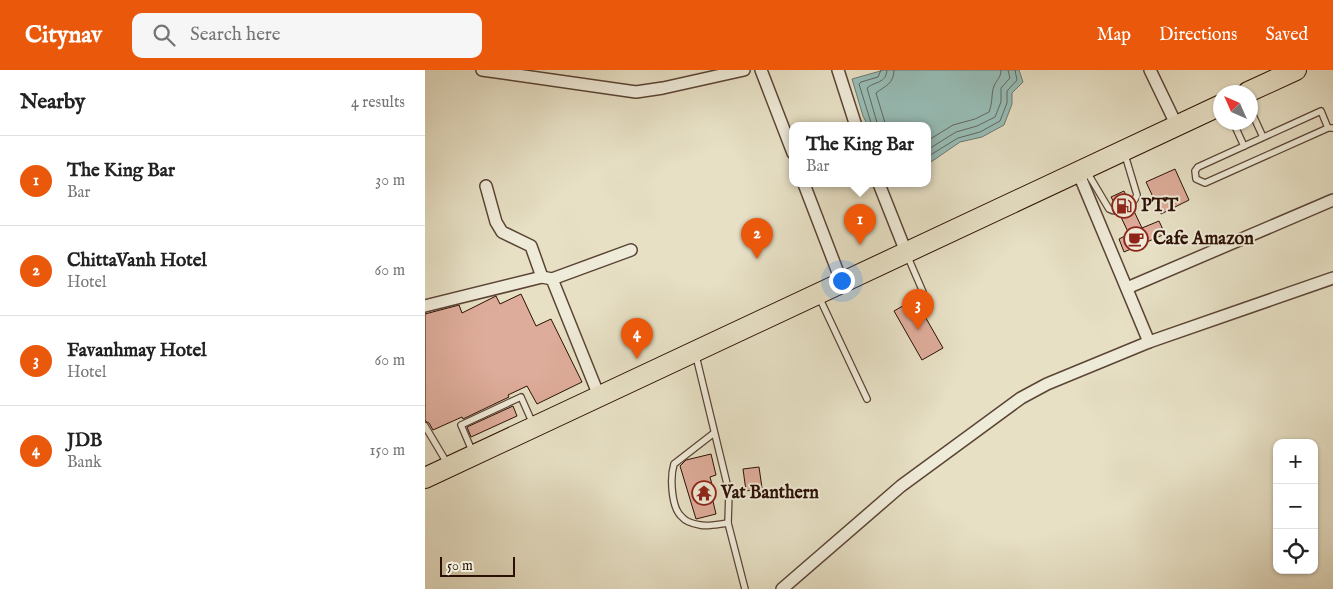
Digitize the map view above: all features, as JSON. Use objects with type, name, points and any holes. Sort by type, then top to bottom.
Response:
[{"type":"highway","points":[[1258,87],[1296,70]]},
{"type":"highway","points":[[425,478],[1213,109]]},
{"type":"street","points":[[482,70],[636,92],[663,88],[743,70]]},
{"type":"street","points":[[761,70],[789,143]]},
{"type":"street","points":[[838,70],[855,122]]},
{"type":"street","points":[[1150,70],[1177,126]]},
{"type":"street","points":[[1082,170],[1149,342]]},
{"type":"street","points":[[487,186],[496,222],[501,232],[531,246],[599,396]]},
{"type":"street","points":[[805,187],[842,283]]},
{"type":"street","points":[[880,187],[906,252]]},
{"type":"street","points":[[1127,288],[1333,200]]},
{"type":"street","points":[[425,306],[547,278],[631,250]]},
{"type":"street","points":[[782,589],[901,486],[1021,398],[1047,384],[1149,342],[1333,278]]},
{"type":"lane","points":[[1321,111],[1331,128],[1205,183],[1196,179],[1195,171],[1199,167],[1321,111]]},
{"type":"lane","points":[[1258,126],[1263,137]]},
{"type":"lane","points":[[1237,130],[1244,146]]},
{"type":"lane","points":[[1082,170],[1109,209],[1113,212],[1118,212],[1131,205],[1137,195],[1123,151]]},
{"type":"lane","points":[[906,252],[923,292]]},
{"type":"lane","points":[[818,294],[867,399]]},
{"type":"lane","points":[[695,351],[729,492],[728,523],[745,589]]},
{"type":"lane","points":[[474,455],[461,425],[469,421],[521,397],[534,427]]},
{"type":"lane","points":[[425,426],[449,467]]},
{"type":"lane","points":[[714,433],[674,464],[671,472],[672,495],[680,516],[688,522],[701,526],[728,523]]},
{"type":"water","points":[[884,70],[1019,70],[1023,82],[1012,93],[1012,104],[1004,125],[982,137],[960,142],[931,162],[931,122],[866,122],[852,79]]},
{"type":"building","points":[[1175,169],[1189,200],[1161,214],[1146,182]]},
{"type":"building","points":[[1124,191],[1128,200],[1116,206],[1111,197]]},
{"type":"building","points":[[1133,209],[1142,228],[1159,221],[1165,234],[1124,252],[1119,239],[1129,234],[1120,215]]},
{"type":"building","points":[[521,294],[536,326],[551,319],[582,382],[537,404],[527,386],[508,395],[509,397],[463,419],[462,417],[433,430],[429,423],[425,421],[425,314],[459,305],[462,313],[496,296],[500,304]]},
{"type":"building","points":[[915,299],[943,348],[922,360],[894,311]]},
{"type":"building","points":[[513,406],[517,416],[471,437],[467,427]]},
{"type":"building","points":[[711,454],[716,475],[710,477],[714,492],[711,493],[716,514],[696,519],[680,466],[686,460]]},
{"type":"building","points":[[759,467],[762,488],[746,491],[743,469]]},
{"type":"place","name":"PTT","points":[[1124,206]]},
{"type":"place","name":"Cafe Amazon","points":[[1136,239]]},
{"type":"place","name":"The King Bar","points":[[860,245]]},
{"type":"place","name":"ChittaVanh Hotel","points":[[757,259]]},
{"type":"place","name":"Favanhmay Hotel","points":[[918,330]]},
{"type":"place","name":"JDB","points":[[637,359]]},
{"type":"place","name":"Vat Banthern","points":[[704,493]]}]
